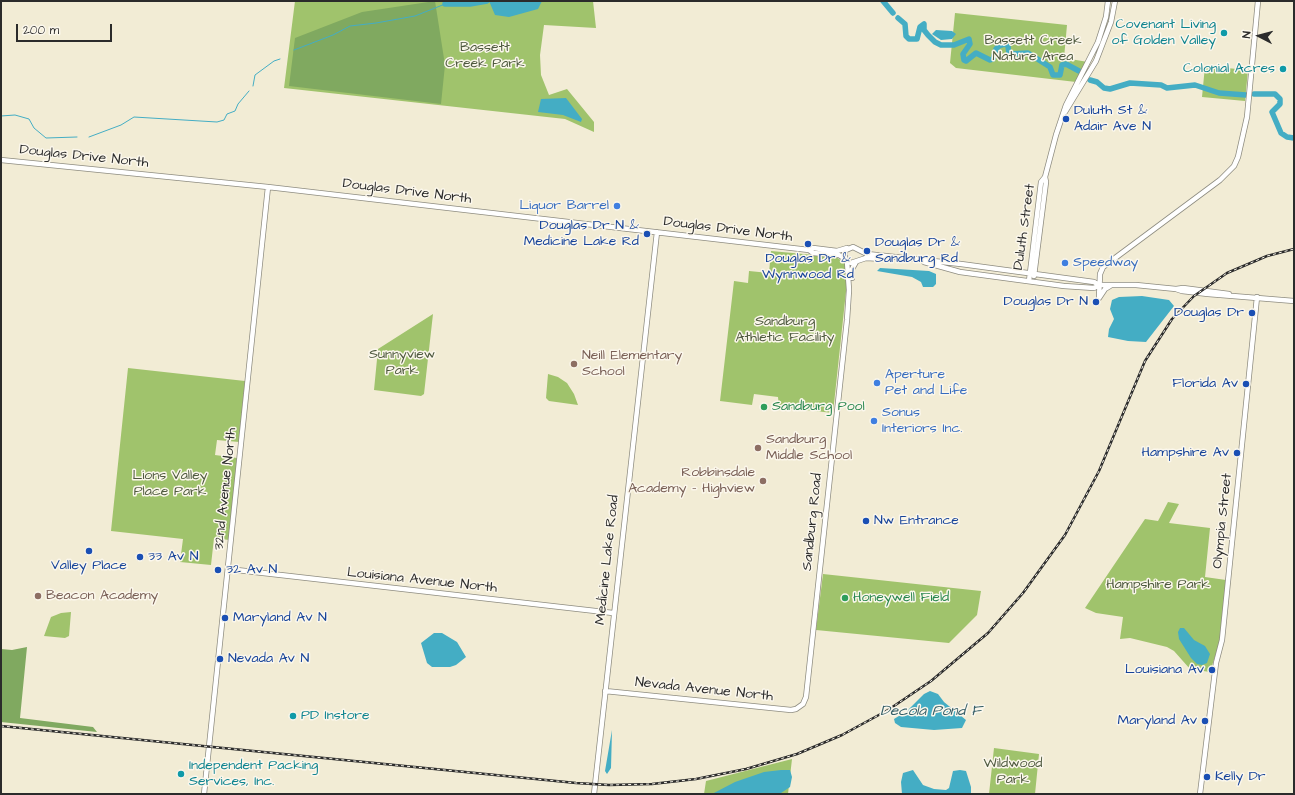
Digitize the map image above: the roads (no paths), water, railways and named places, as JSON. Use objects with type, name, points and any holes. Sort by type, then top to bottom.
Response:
[{"type":"street","name":"Duluth Street","points":[[1031,281],[1046,182],[1045,177],[1056,134],[1069,99],[1098,42],[1106,17],[1108,1]]},
{"type":"street","name":"Duluth Street","points":[[1064,113],[1096,61],[1111,22],[1115,1]]},
{"type":"street","points":[[1113,285],[1105,289],[1099,298],[1100,271],[1103,267],[1220,180],[1234,166],[1241,146],[1248,117],[1258,1]]},
{"type":"street","name":"Douglas Drive North","points":[[1,160],[268,187],[809,250],[813,248],[837,251],[853,247],[865,253],[884,255],[886,257],[955,263],[1094,282],[1099,285]]},
{"type":"street","name":"32nd Avenue North","points":[[204,794],[268,187]]},
{"type":"street","name":"Medicine Lake Road","points":[[594,794],[613,613],[657,232]]},
{"type":"street","points":[[846,260],[844,254],[847,248]]},
{"type":"street","name":"Douglas Drive North","points":[[809,250],[812,253],[839,255],[851,263],[866,258],[883,259],[886,257]]},
{"type":"street","points":[[857,261],[860,257],[859,250]]},
{"type":"street","name":"Sandburg Road","points":[[846,260],[849,290]]},
{"type":"street","name":"Sandburg Road","points":[[800,707],[806,696],[849,290],[852,268],[857,261]]},
{"type":"street","name":"Douglas Drive North","points":[[920,261],[955,271],[1094,288],[1099,285],[1136,285],[1176,289],[1183,288],[1294,301]]},
{"type":"street","name":"Olympia Street","points":[[1200,794],[1216,662],[1223,634],[1257,297]]},
{"type":"street","name":"Louisiana Avenue North","points":[[228,569],[613,613]]},
{"type":"street","name":"Nevada Avenue North","points":[[605,691],[791,710],[800,707]]},
{"type":"water","points":[[489,1],[542,1],[538,9],[509,17],[495,15]]},
{"type":"water","points":[[936,30],[952,31],[956,34],[952,39],[941,40],[932,34]]},
{"type":"water","points":[[566,98],[582,119],[581,122],[563,115],[538,112],[541,99]]},
{"type":"water","points":[[880,268],[929,271],[936,274],[936,284],[933,287],[923,287],[921,282],[912,277],[877,271]]},
{"type":"water","points":[[1142,296],[1169,300],[1174,306],[1146,342],[1128,341],[1108,337],[1109,329],[1114,319],[1110,309],[1112,300],[1119,297]]},
{"type":"water","points":[[1180,628],[1184,628],[1194,640],[1205,646],[1210,654],[1207,663],[1202,665],[1197,664],[1191,658],[1179,639],[1178,632]]},
{"type":"water","points":[[434,633],[442,633],[457,642],[466,657],[456,665],[450,667],[432,667],[427,663],[421,643]]},
{"type":"water","name":"Decola Pond F","points":[[930,691],[938,694],[944,702],[966,720],[962,728],[934,730],[901,727],[895,723],[894,719],[907,711],[924,694]]},
{"type":"water","points":[[612,730],[611,768],[607,774],[605,771]]},
{"type":"water","points":[[790,770],[792,777],[790,787],[781,793],[712,794],[735,782],[764,772]]},
{"type":"water","points":[[913,770],[923,785],[934,789],[946,790],[949,788],[953,771],[966,771],[971,787],[971,794],[902,794],[901,782],[903,773]]},
{"type":"waterway","points":[[445,4],[470,4],[487,1]]},
{"type":"waterway","points":[[883,1],[893,13]]},
{"type":"waterway","points":[[294,50],[333,35],[350,26],[415,16],[445,4]]},
{"type":"waterway","points":[[898,18],[905,24],[906,36],[909,39],[917,39],[920,27],[924,24],[924,30],[928,35],[935,42],[941,45],[954,45],[969,39],[970,44],[963,54],[964,60],[966,61],[976,53],[990,60],[993,59],[996,49],[1005,44],[1008,46],[1009,54],[1028,53],[1050,67],[1053,75],[1060,75],[1062,65],[1066,64],[1079,71]]},
{"type":"waterway","points":[[253,86],[255,75],[274,61],[280,59]]},
{"type":"waterway","points":[[1090,80],[1097,82],[1104,88],[1110,89],[1130,83],[1161,85],[1167,88],[1195,85],[1219,93],[1246,95]]},
{"type":"waterway","points":[[89,137],[121,125],[134,117],[217,122],[224,120],[227,114],[235,111],[238,104],[249,91]]},
{"type":"waterway","points":[[1254,94],[1275,94],[1280,99],[1280,104],[1272,112],[1281,133],[1287,137],[1294,138]]},
{"type":"waterway","points":[[1,116],[15,115],[29,119],[34,128],[46,138],[77,137]]},
{"type":"railway","points":[[1,726],[609,785],[652,784],[696,779],[746,769],[797,754],[842,735],[888,710],[931,681],[988,633],[1023,593],[1065,535],[1099,471],[1145,361],[1172,319],[1194,296],[1227,273],[1267,256],[1294,249]]},
{"type":"place","name":"Covenant Living of Golden Valley","points":[[1224,33]]},
{"type":"place","name":"Colonial Acres","points":[[1283,69]]},
{"type":"place","name":"Duluth St & Adair Ave N","points":[[1066,119]]},
{"type":"place","name":"Liquor Barrel","points":[[617,206]]},
{"type":"place","name":"Douglas Dr N & Medicine Lake Rd","points":[[647,234]]},
{"type":"place","name":"Douglas Dr & Wynnwood Rd","points":[[808,244]]},
{"type":"place","name":"Douglas Dr & Sandburg Rd","points":[[867,251]]},
{"type":"place","name":"Speedway","points":[[1065,263]]},
{"type":"place","name":"Douglas Dr N","points":[[1096,302]]},
{"type":"place","name":"Douglas Dr","points":[[1252,313]]},
{"type":"place","name":"Neill Elementary School","points":[[574,364]]},
{"type":"place","name":"Aperture Pet and Life","points":[[877,383]]},
{"type":"place","name":"Florida Av","points":[[1246,384]]},
{"type":"place","name":"Sandburg Pool","points":[[764,407]]},
{"type":"place","name":"Sonus Interiors Inc.","points":[[874,421]]},
{"type":"place","name":"Sandburg Middle School","points":[[758,448]]},
{"type":"place","name":"Hampshire Av","points":[[1237,453]]},
{"type":"place","name":"Robbinsdale Academy - Highview","points":[[763,481]]},
{"type":"place","name":"Nw Entrance","points":[[866,521]]},
{"type":"place","name":"Valley Place","points":[[89,551]]},
{"type":"place","name":"33 Av N","points":[[140,557]]},
{"type":"place","name":"32 Av N","points":[[218,570]]},
{"type":"place","name":"Beacon Academy","points":[[38,596]]},
{"type":"place","name":"Honeywell Field","points":[[845,598]]},
{"type":"place","name":"Maryland Av N","points":[[225,618]]},
{"type":"place","name":"Nevada Av N","points":[[220,659]]},
{"type":"place","name":"Louisiana Av","points":[[1212,670]]},
{"type":"place","name":"PD Instore","points":[[293,716]]},
{"type":"place","name":"Maryland Av","points":[[1205,721]]},
{"type":"place","name":"Independent Packing Services, Inc.","points":[[181,774]]},
{"type":"place","name":"Kelly Dr","points":[[1207,777]]},
{"type":"park label","name":"Bassett Creek Nature Area","points":[[1033,50]]},
{"type":"park label","name":"Bassett Creek Park","points":[[485,56]]},
{"type":"park label","name":"Sandburg Athletic Facility","points":[[785,330]]},
{"type":"park label","name":"Sunnyview Park","points":[[402,364]]},
{"type":"park label","name":"Lions Valley Place Park","points":[[170,484]]},
{"type":"park label","name":"Hampshire Park","points":[[1158,585]]},
{"type":"park label","name":"Wildwood Park","points":[[1013,772]]}]
